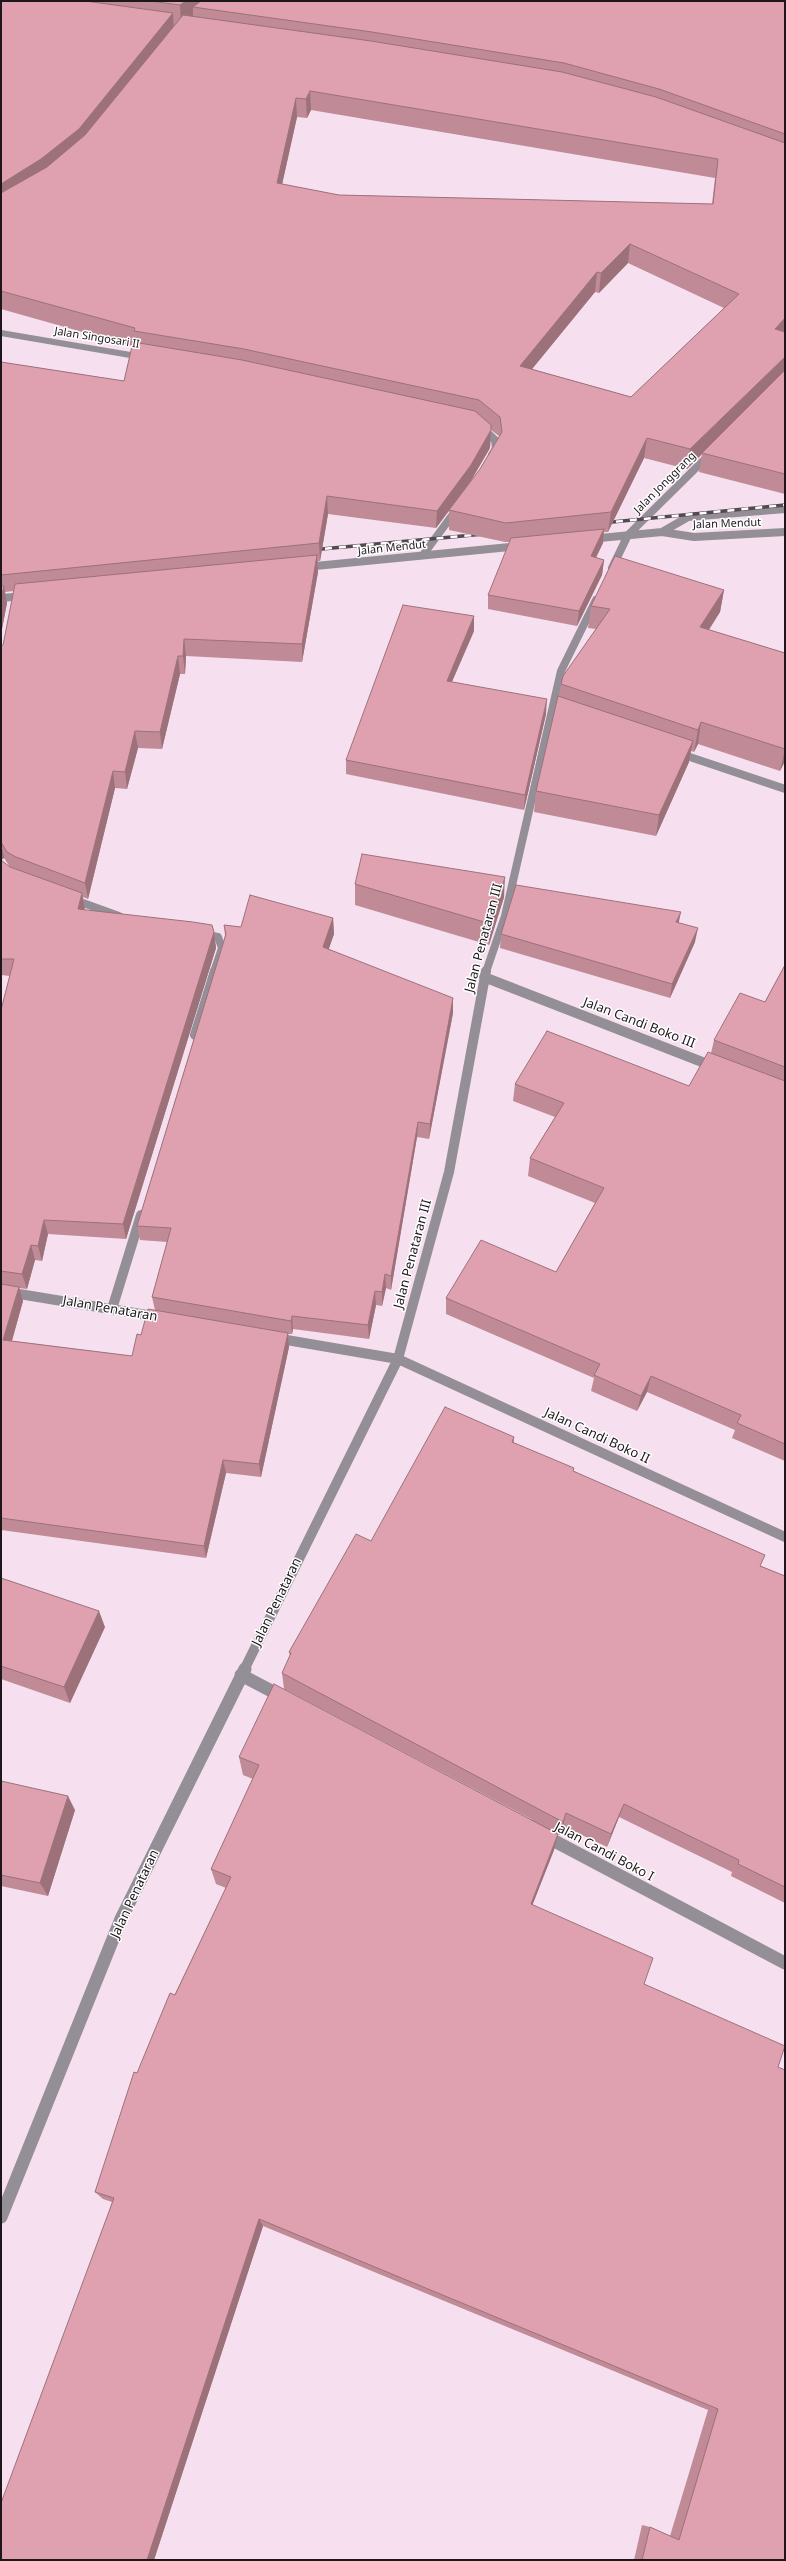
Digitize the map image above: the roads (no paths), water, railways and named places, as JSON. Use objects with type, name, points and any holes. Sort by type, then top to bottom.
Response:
[{"type":"street","name":"Jalan Singosari II","points":[[1,333],[151,358]]},
{"type":"street","points":[[477,424],[495,440],[496,449],[489,461]]},
{"type":"street","name":"Jalan Jonggrang","points":[[628,535],[718,446]]},
{"type":"street","points":[[423,555],[462,503]]},
{"type":"street","points":[[662,532],[688,517],[785,509]]},
{"type":"street","name":"Jalan Mendut","points":[[581,540],[662,532],[694,537],[785,532]]},
{"type":"street","points":[[607,578],[628,535]]},
{"type":"street","name":"Jalan Mendut","points":[[297,568],[526,545]]},
{"type":"street","name":"Jalan Penataran III","points":[[398,1359],[449,1172],[484,977],[505,916],[555,711],[561,671],[600,592]]},
{"type":"street","points":[[1,598],[14,601],[30,596]]},
{"type":"street","points":[[672,751],[785,789]]},
{"type":"street","points":[[59,895],[130,919]]},
{"type":"street","points":[[191,932],[218,937],[222,948],[192,1046]]},
{"type":"street","name":"Jalan Candi Boko III","points":[[484,977],[726,1071]]},
{"type":"street","points":[[112,1309],[144,1204]]},
{"type":"street","name":"Jalan Penataran","points":[[1,1291],[166,1318]]},
{"type":"street","points":[[267,1336],[398,1359]]},
{"type":"street","name":"Jalan Candi Boko II","points":[[398,1359],[785,1537]]},
{"type":"street","name":"Jalan Penataran","points":[[1,2217],[121,1919],[398,1359]]},
{"type":"street","points":[[241,1675],[296,1704]]},
{"type":"street","name":"Jalan Candi Boko I","points":[[534,1830],[785,1963]]},
{"type":"railway","points":[[602,523],[785,505]]},
{"type":"railway","points":[[311,550],[484,534]]}]
